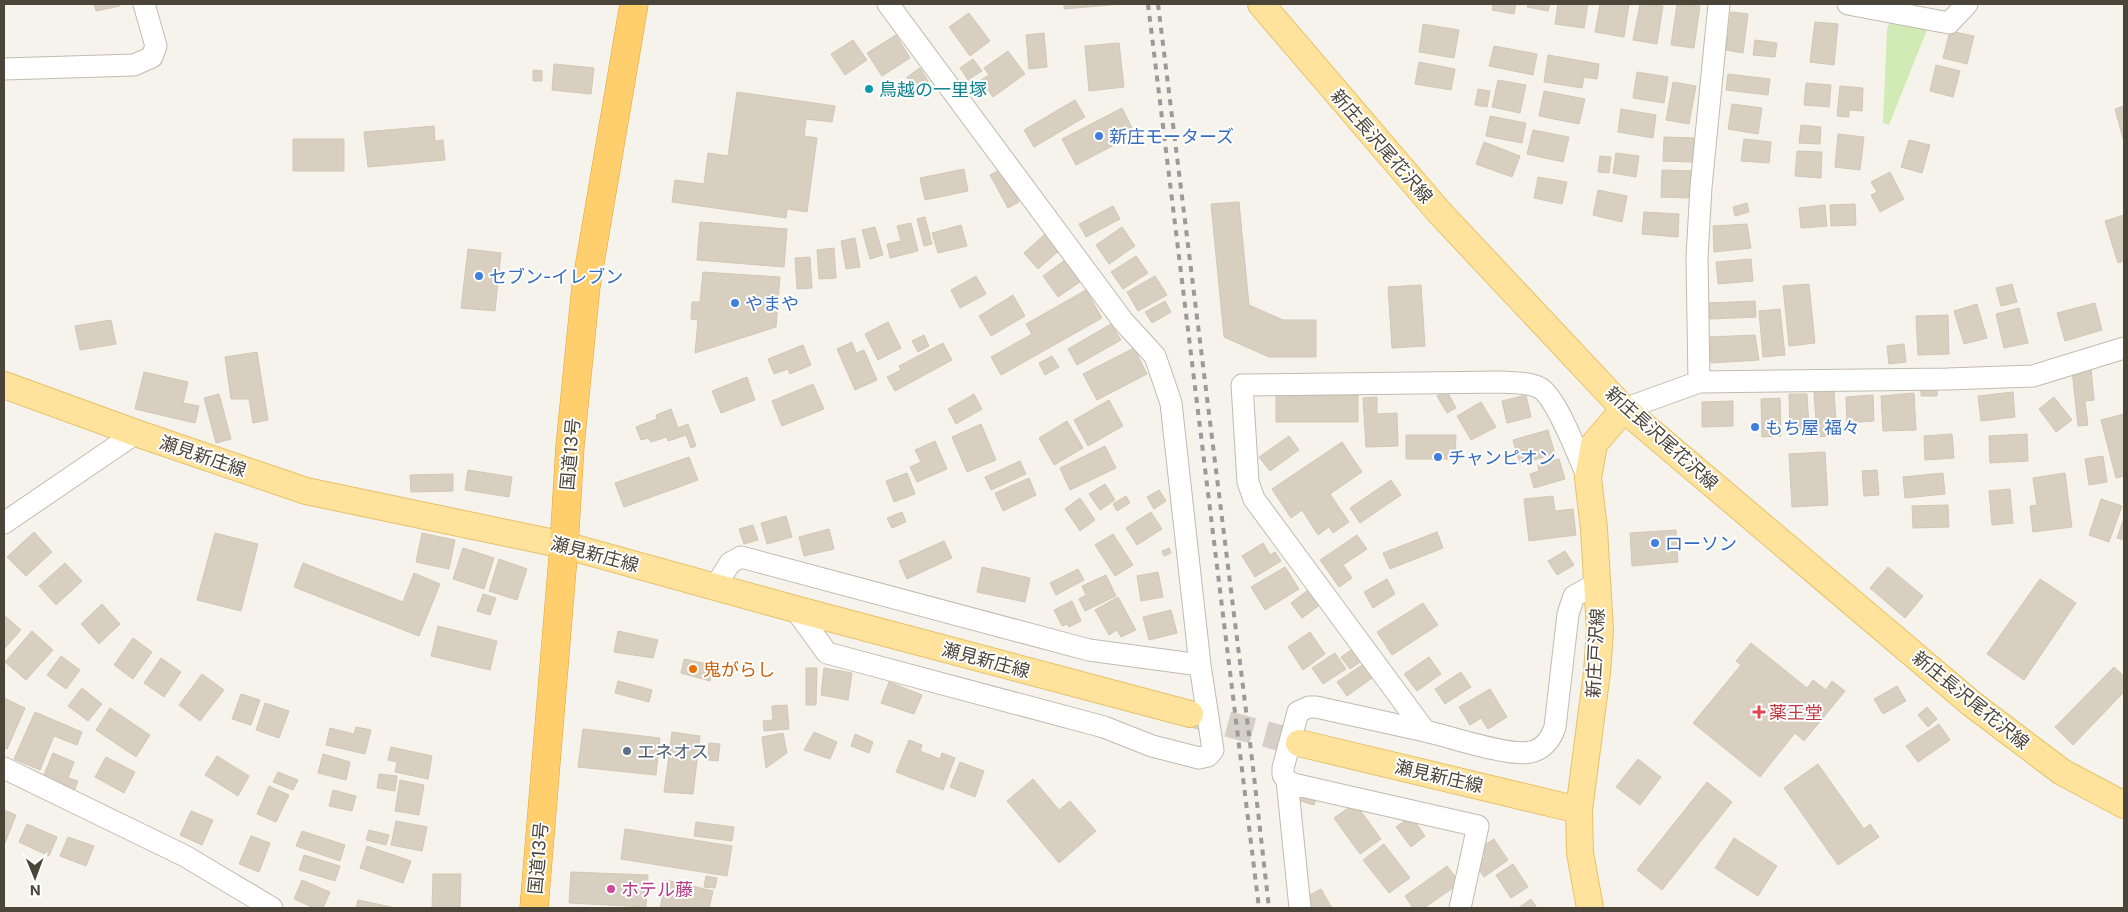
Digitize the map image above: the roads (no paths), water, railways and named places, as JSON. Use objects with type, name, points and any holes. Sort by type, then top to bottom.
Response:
[{"type":"highway","name":"国道13号","points":[[534,908],[564,545],[570,446],[586,286],[634,4]]},
{"type":"main road","name":"新庄長沢尾花沢線","points":[[1261,4],[1439,212],[1624,409],[1972,704],[2062,772],[2124,805]]},
{"type":"main road","name":"瀬見新庄線","points":[[4,385],[136,433],[306,491],[564,545],[795,609],[1190,714]]},
{"type":"main road","name":"新庄戸沢線","points":[[1590,908],[1580,853],[1579,810],[1598,672],[1600,631],[1598,583],[1588,478],[1594,444],[1624,409]]},
{"type":"main road","name":"瀬見新庄線","points":[[1299,743],[1579,810]]},
{"type":"street","points":[[4,69],[134,65],[152,57],[156,46],[144,4]]},
{"type":"street","points":[[795,609],[827,653],[1104,727],[1152,746],[1199,758],[1208,756],[1213,750],[1200,665],[1171,403],[1155,356],[1123,321],[888,4]]},
{"type":"street","points":[[1699,382],[1697,257],[1701,187],[1718,4]]},
{"type":"street","points":[[1848,4],[1949,24],[1967,4]]},
{"type":"street","points":[[1624,409],[1699,382],[2033,376],[2124,348]]},
{"type":"street","points":[[1425,731],[1254,499],[1248,482],[1242,385],[1501,382],[1539,388],[1551,398],[1588,478]]},
{"type":"street","points":[[4,524],[136,433]]},
{"type":"street","points":[[715,587],[730,563],[741,557],[1089,650],[1200,665]]},
{"type":"street","points":[[1460,908],[1478,826],[1293,784],[1283,774],[1283,768],[1295,717],[1302,709],[1316,707],[1515,753],[1531,752],[1542,747],[1552,738],[1555,727],[1568,614],[1574,596],[1598,583]]},
{"type":"street","points":[[4,768],[185,856],[272,908]]},
{"type":"street","points":[[1287,780],[1300,908]]},
{"type":"tunnel","points":[[1190,714],[1299,743]]},
{"type":"railway","points":[[1148,4],[1259,908]]},
{"type":"railway","points":[[1158,4],[1269,908]]},
{"type":"place","name":"鳥越の一里塚","points":[[869,89]]},
{"type":"place","name":"新庄モーターズ","points":[[1099,136]]},
{"type":"place","name":"セブン-イレブン","points":[[479,276]]},
{"type":"place","name":"やまや","points":[[735,303]]},
{"type":"place","name":"もち屋 福々","points":[[1755,427]]},
{"type":"place","name":"チャンピオン","points":[[1438,457]]},
{"type":"place","name":"ローソン","points":[[1655,543]]},
{"type":"place","name":"鬼がらし","points":[[693,669]]},
{"type":"place","name":"薬王堂","points":[[1759,712]]},
{"type":"place","name":"エネオス","points":[[627,751]]},
{"type":"place","name":"ホテル藤","points":[[611,889]]}]
